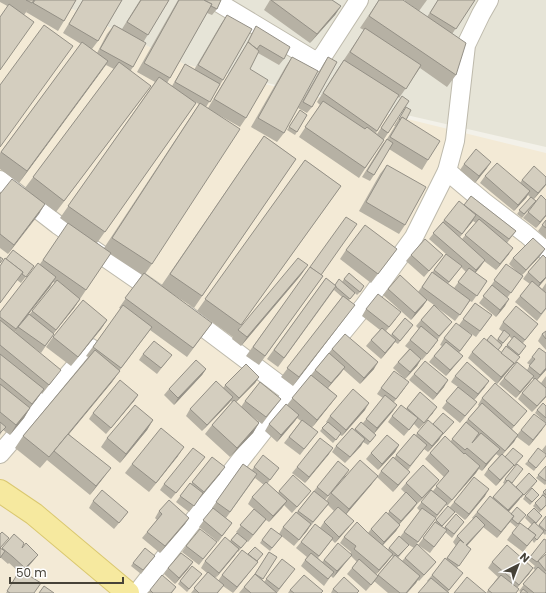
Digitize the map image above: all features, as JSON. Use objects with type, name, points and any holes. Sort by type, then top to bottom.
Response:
[{"type":"main road","points":[[0,491],[34,514],[128,593]]},
{"type":"street","points":[[214,0],[317,62],[324,54],[358,0]]},
{"type":"street","points":[[136,593],[292,394],[364,306],[414,237],[447,171],[455,141],[466,46],[489,0]]},
{"type":"street","points":[[447,171],[526,234],[546,252]]},
{"type":"street","points":[[0,180],[58,225],[174,305],[292,394]]},
{"type":"street","points":[[0,454],[91,348]]},
{"type":"shaded area","points":[[0,0],[54,0],[184,64],[546,153],[546,593],[0,593]]},
{"type":"shaded area","points":[[54,0],[546,0],[546,147],[184,64]]},
{"type":"building","points":[[26,0],[34,0],[32,3]]},
{"type":"building","points":[[35,0],[76,0],[64,21],[33,3]]},
{"type":"building","points":[[83,0],[122,0],[98,41],[69,24]]},
{"type":"building","points":[[141,0],[169,0],[148,35],[127,22]]},
{"type":"building","points":[[179,0],[204,0],[212,4],[170,78],[144,63]]},
{"type":"building","points":[[204,0],[221,0],[217,9],[211,6],[212,4]]},
{"type":"building","points":[[271,0],[332,0],[341,6],[317,34]]},
{"type":"building","points":[[379,0],[403,0],[466,43],[456,75],[369,16]]},
{"type":"building","points":[[438,0],[475,0],[456,29],[430,13]]},
{"type":"building","points":[[9,4],[34,22],[0,70],[0,17]]},
{"type":"building","points":[[227,15],[252,29],[223,80],[198,65]]},
{"type":"building","points":[[44,25],[73,46],[0,147],[0,85]]},
{"type":"building","points":[[114,25],[146,43],[133,67],[100,49]]},
{"type":"building","points":[[256,26],[290,47],[284,59],[260,45],[257,49],[248,42]]},
{"type":"building","points":[[365,28],[421,65],[406,89],[350,52]]},
{"type":"building","points":[[82,42],[108,61],[27,171],[1,152]]},
{"type":"building","points":[[248,42],[259,51],[250,69],[268,80],[246,118],[214,99]]},
{"type":"building","points":[[292,57],[318,71],[284,133],[258,118]]},
{"type":"building","points":[[328,57],[337,62],[312,107],[303,102]]},
{"type":"building","points":[[344,60],[399,95],[377,131],[323,93]]},
{"type":"building","points":[[119,62],[151,86],[64,201],[33,177]]},
{"type":"building","points":[[185,64],[220,84],[210,102],[175,82]]},
{"type":"building","points":[[159,77],[196,103],[105,232],[68,206]]},
{"type":"building","points":[[402,96],[409,101],[388,133],[381,128]]},
{"type":"building","points":[[323,101],[365,129],[367,127],[384,140],[365,168],[305,127]]},
{"type":"building","points":[[200,103],[240,129],[152,264],[112,238]]},
{"type":"building","points":[[406,107],[411,110],[406,120],[402,117],[400,120],[399,119]]},
{"type":"building","points":[[300,110],[307,115],[297,132],[289,127]]},
{"type":"building","points":[[402,117],[440,141],[428,160],[390,137]]},
{"type":"building","points":[[264,136],[296,159],[202,296],[170,274]]},
{"type":"building","points":[[387,139],[393,143],[374,175],[367,171]]},
{"type":"building","points":[[476,149],[491,162],[479,176],[464,164]]},
{"type":"building","points":[[305,160],[341,186],[241,325],[205,299]]},
{"type":"building","points":[[497,163],[530,191],[518,205],[485,176]]},
{"type":"building","points":[[387,165],[426,187],[405,225],[366,202]]},
{"type":"building","points":[[534,166],[546,177],[546,184],[538,193],[522,180]]},
{"type":"building","points":[[12,179],[45,204],[14,245],[0,234],[0,194]]},
{"type":"building","points":[[541,195],[546,200],[546,215],[540,222],[528,212]]},
{"type":"building","points":[[471,196],[516,231],[509,239],[464,205]]},
{"type":"building","points":[[531,197],[536,201],[524,214],[519,210]]},
{"type":"building","points":[[459,201],[476,215],[462,234],[444,220]]},
{"type":"building","points":[[346,217],[357,224],[321,275],[310,267]]},
{"type":"building","points":[[479,219],[513,248],[500,264],[465,235]]},
{"type":"building","points":[[546,220],[546,228],[542,225]]},
{"type":"building","points":[[443,222],[485,260],[476,270],[433,233]]},
{"type":"building","points":[[68,223],[111,253],[86,290],[43,260]]},
{"type":"building","points":[[365,225],[397,249],[378,274],[346,250]]},
{"type":"building","points":[[533,238],[545,249],[526,270],[513,258]]},
{"type":"building","points":[[425,239],[443,255],[429,271],[411,255]]},
{"type":"building","points":[[13,250],[34,266],[26,277],[22,274],[23,272],[6,259]]},
{"type":"building","points":[[446,254],[462,266],[449,282],[434,270]]},
{"type":"building","points":[[543,255],[546,258],[546,277],[540,283],[528,272]]},
{"type":"building","points":[[5,258],[23,272],[0,303],[0,266]]},
{"type":"building","points":[[298,258],[308,265],[247,337],[238,330]]},
{"type":"building","points":[[38,263],[56,277],[16,329],[0,317],[0,312]]},
{"type":"building","points":[[506,264],[523,276],[511,293],[494,280]]},
{"type":"building","points":[[310,267],[323,276],[265,356],[253,347]]},
{"type":"building","points":[[469,268],[487,281],[477,296],[458,282]]},
{"type":"building","points":[[432,272],[470,300],[460,315],[422,287]]},
{"type":"building","points":[[144,273],[212,323],[193,348],[125,298]]},
{"type":"building","points":[[349,273],[364,286],[360,292],[344,279]]},
{"type":"building","points":[[400,275],[427,300],[415,313],[388,289]]},
{"type":"building","points":[[326,278],[336,286],[284,358],[274,350]]},
{"type":"building","points":[[339,279],[355,293],[350,299],[336,287],[335,285]]},
{"type":"building","points":[[57,280],[80,299],[56,330],[32,311]]},
{"type":"building","points":[[532,281],[546,293],[546,308],[541,314],[520,296]]},
{"type":"building","points":[[492,285],[509,299],[500,310],[483,296]]},
{"type":"building","points":[[378,294],[401,312],[389,327],[366,309]]},
{"type":"building","points":[[343,296],[355,305],[299,377],[287,368]]},
{"type":"building","points":[[83,300],[107,320],[78,357],[53,337]]},
{"type":"building","points":[[475,303],[492,315],[480,331],[463,319]]},
{"type":"building","points":[[123,305],[152,327],[121,368],[93,347]]},
{"type":"building","points":[[434,305],[452,322],[439,336],[421,320]]},
{"type":"building","points":[[516,306],[538,324],[525,340],[503,322]]},
{"type":"building","points":[[29,314],[54,334],[45,346],[18,327]]},
{"type":"building","points":[[405,318],[413,325],[400,341],[392,334]]},
{"type":"building","points":[[0,320],[61,370],[49,385],[0,345]]},
{"type":"building","points":[[456,323],[472,335],[460,351],[444,338]]},
{"type":"building","points":[[421,326],[438,340],[427,354],[410,340]]},
{"type":"building","points":[[382,328],[396,340],[385,353],[371,340]]},
{"type":"building","points":[[504,330],[510,335],[503,343],[498,339]]},
{"type":"building","points":[[546,331],[546,339],[542,334]]},
{"type":"building","points":[[345,334],[378,362],[364,378],[332,349]]},
{"type":"building","points":[[491,335],[502,345],[498,350],[487,340]]},
{"type":"building","points":[[514,336],[526,346],[519,355],[507,345]]},
{"type":"building","points":[[484,338],[514,363],[501,377],[472,352]]},
{"type":"building","points":[[154,341],[172,355],[161,368],[143,354]]},
{"type":"building","points":[[446,342],[463,356],[450,370],[434,356]]},
{"type":"building","points":[[506,346],[520,357],[514,364],[501,353]]},
{"type":"building","points":[[539,348],[546,353],[546,368],[540,375],[529,366],[535,359],[532,357]]},
{"type":"building","points":[[410,349],[421,359],[410,372],[398,362]]},
{"type":"building","points":[[95,350],[120,371],[49,457],[23,436]]},
{"type":"building","points":[[329,353],[345,367],[331,383],[315,370]]},
{"type":"building","points":[[0,354],[44,389],[32,404],[0,378]]},
{"type":"building","points":[[196,360],[206,369],[178,398],[169,389]]},
{"type":"building","points":[[425,361],[448,380],[437,394],[414,374]]},
{"type":"building","points":[[467,362],[489,381],[478,394],[455,376]]},
{"type":"building","points":[[517,362],[534,376],[520,392],[504,378]]},
{"type":"building","points":[[246,364],[259,377],[239,398],[225,385]]},
{"type":"building","points":[[394,371],[409,382],[396,399],[381,388]]},
{"type":"building","points":[[311,375],[337,396],[317,420],[292,398]]},
{"type":"building","points":[[535,378],[546,388],[546,396],[537,406],[522,393]]},
{"type":"building","points":[[120,380],[138,395],[111,428],[93,413]]},
{"type":"building","points":[[216,381],[233,397],[207,425],[190,409]]},
{"type":"building","points":[[260,382],[281,399],[266,417],[245,401]]},
{"type":"building","points":[[495,383],[527,411],[514,426],[482,398]]},
{"type":"building","points":[[0,384],[30,408],[16,425],[0,412]]},
{"type":"building","points":[[458,387],[477,402],[465,416],[446,401]]},
{"type":"building","points":[[353,389],[369,403],[346,430],[330,416]]},
{"type":"building","points":[[420,392],[437,407],[424,423],[407,408]]},
{"type":"building","points":[[385,395],[397,405],[377,428],[366,419]]},
{"type":"building","points":[[234,400],[259,423],[237,448],[212,425]]},
{"type":"building","points":[[482,403],[518,435],[505,451],[468,419]]},
{"type":"building","points":[[543,403],[546,406],[546,418],[537,410]]},
{"type":"building","points":[[286,404],[299,415],[281,435],[269,424]]},
{"type":"building","points":[[135,405],[153,420],[126,454],[107,438]]},
{"type":"building","points":[[401,405],[418,418],[409,430],[392,416]]},
{"type":"building","points":[[443,413],[454,422],[443,434],[442,434],[443,433],[433,424]]},
{"type":"building","points":[[534,414],[546,424],[533,440],[521,430]]},
{"type":"building","points":[[302,420],[318,432],[304,449],[289,437]]},
{"type":"building","points":[[428,420],[443,433],[432,446],[417,433]]},
{"type":"building","points":[[0,422],[6,427],[0,433]]},
{"type":"building","points":[[328,422],[341,433],[336,440],[322,428]]},
{"type":"building","points":[[361,422],[376,435],[370,442],[355,429]]},
{"type":"building","points":[[466,422],[479,433],[472,443],[481,433],[500,449],[486,464],[467,448],[465,450],[452,439]]},
{"type":"building","points":[[161,428],[184,447],[156,483],[132,464]]},
{"type":"building","points":[[352,428],[365,439],[350,457],[336,446]]},
{"type":"building","points":[[68,434],[111,468],[96,486],[54,451]]},
{"type":"building","points":[[414,434],[427,445],[410,466],[396,455]]},
{"type":"building","points":[[387,435],[399,445],[382,464],[371,453]]},
{"type":"building","points":[[445,436],[464,454],[465,453],[480,466],[452,500],[436,486],[449,471],[430,453]]},
{"type":"building","points":[[320,438],[333,448],[309,477],[297,467]]},
{"type":"building","points":[[193,448],[205,457],[176,493],[164,484]]},
{"type":"building","points":[[513,448],[523,456],[514,466],[505,457]]},
{"type":"building","points":[[538,448],[546,454],[546,456],[536,468],[528,461]]},
{"type":"building","points":[[502,454],[514,465],[500,480],[488,469]]},
{"type":"building","points":[[263,455],[279,468],[270,480],[254,467]]},
{"type":"building","points":[[212,457],[225,467],[204,492],[192,482]]},
{"type":"building","points":[[393,457],[410,472],[398,485],[381,471]]},
{"type":"building","points":[[360,460],[378,476],[349,509],[331,493]]},
{"type":"building","points":[[338,461],[349,470],[328,496],[317,487]]},
{"type":"building","points":[[243,464],[257,474],[230,512],[216,502]]},
{"type":"building","points":[[517,464],[523,469],[512,483],[508,480],[507,481],[505,479]]},
{"type":"building","points":[[423,465],[439,480],[422,498],[406,483]]},
{"type":"building","points":[[546,466],[546,481],[538,475]]},
{"type":"building","points":[[529,473],[537,481],[524,495],[516,487]]},
{"type":"building","points":[[293,475],[311,491],[297,507],[279,491]]},
{"type":"building","points":[[474,477],[489,489],[469,514],[454,502]]},
{"type":"building","points":[[508,480],[523,494],[508,510],[493,497]]},
{"type":"building","points":[[266,482],[287,501],[273,516],[252,497]]},
{"type":"building","points":[[190,483],[203,493],[194,506],[180,496]]},
{"type":"building","points":[[532,488],[539,495],[532,502],[525,496]]},
{"type":"building","points":[[102,490],[128,512],[119,523],[93,501]]},
{"type":"building","points":[[431,490],[447,503],[437,515],[421,502]]},
{"type":"building","points":[[314,491],[329,503],[313,522],[298,511]]},
{"type":"building","points":[[406,492],[417,503],[401,521],[389,511]]},
{"type":"building","points":[[543,495],[546,498],[546,505],[541,510],[535,503]]},
{"type":"building","points":[[490,496],[514,516],[501,532],[477,512]]},
{"type":"building","points":[[169,500],[189,518],[165,546],[147,532],[162,514],[159,511]]},
{"type":"building","points":[[448,506],[455,512],[442,526],[436,520]]},
{"type":"building","points":[[338,507],[354,521],[339,537],[324,522]]},
{"type":"building","points":[[517,507],[526,515],[518,524],[512,519],[514,516],[511,514]]},
{"type":"building","points":[[213,508],[232,523],[222,536],[203,520]]},
{"type":"building","points":[[422,508],[436,518],[418,542],[404,532]]},
{"type":"building","points":[[534,508],[542,516],[536,523],[527,515]]},
{"type":"building","points":[[254,509],[266,519],[253,535],[240,525]]},
{"type":"building","points":[[296,512],[311,524],[299,540],[283,527]]},
{"type":"building","points":[[386,512],[400,525],[384,542],[371,529]]},
{"type":"building","points":[[456,514],[464,522],[454,534],[445,527]]},
{"type":"building","points":[[476,516],[485,525],[466,545],[471,549],[459,566],[447,558],[460,540],[464,543],[457,536]]},
{"type":"building","points":[[546,516],[546,531],[539,525]]},
{"type":"building","points":[[357,522],[393,554],[379,570],[354,549],[356,546],[344,537]]},
{"type":"building","points":[[435,522],[447,530],[434,547],[423,538]]},
{"type":"building","points":[[534,522],[544,531],[537,540],[534,537],[536,535],[528,529]]},
{"type":"building","points":[[520,523],[536,535],[527,546],[512,533]]},
{"type":"building","points":[[315,524],[333,538],[319,556],[301,542]]},
{"type":"building","points":[[271,528],[282,536],[272,548],[262,540]]},
{"type":"building","points":[[200,529],[217,542],[203,559],[186,546]]},
{"type":"building","points":[[2,532],[9,538],[0,548],[0,534]]},
{"type":"building","points":[[237,533],[247,541],[241,548],[231,540]]},
{"type":"building","points":[[14,534],[24,543],[22,548],[26,543],[38,555],[25,568],[2,548]]},
{"type":"building","points":[[399,536],[409,545],[398,556],[389,548]]},
{"type":"building","points":[[225,537],[239,549],[219,573],[205,561]]},
{"type":"building","points":[[544,539],[546,540],[546,552],[537,562],[530,557]]},
{"type":"building","points":[[338,543],[352,555],[337,571],[324,560]]},
{"type":"building","points":[[417,544],[436,562],[424,575],[405,558]]},
{"type":"building","points":[[507,545],[533,568],[519,585],[492,562]]},
{"type":"building","points":[[255,547],[263,554],[257,561],[248,554]]},
{"type":"building","points":[[0,548],[5,551],[0,558]]},
{"type":"building","points":[[145,548],[155,556],[143,570],[133,563]]},
{"type":"building","points":[[242,550],[258,562],[237,587],[222,575]]},
{"type":"building","points":[[269,552],[277,557],[263,579],[255,574]]},
{"type":"building","points":[[181,553],[193,562],[179,578],[168,568]]},
{"type":"building","points":[[311,553],[334,572],[328,579],[305,560]]},
{"type":"building","points":[[546,554],[546,571],[538,561]]},
{"type":"building","points":[[395,555],[420,576],[406,593],[400,593],[378,575]]},
{"type":"building","points":[[445,558],[463,573],[449,590],[432,575]]},
{"type":"building","points":[[282,559],[295,569],[279,589],[266,579]]},
{"type":"building","points":[[359,559],[378,576],[371,585],[352,568]]},
{"type":"building","points":[[192,566],[202,574],[189,589],[180,581]]},
{"type":"building","points":[[538,567],[546,574],[545,593],[534,593],[523,584]]},
{"type":"building","points":[[20,570],[41,583],[34,593],[10,593],[7,591]]},
{"type":"building","points":[[208,572],[224,585],[217,593],[199,593],[194,588]]},
{"type":"building","points":[[255,574],[277,593],[251,593],[244,587]]},
{"type":"building","points":[[162,575],[176,587],[171,593],[153,593],[150,590]]},
{"type":"building","points":[[304,575],[323,591],[321,593],[294,593],[290,590]]},
{"type":"building","points":[[501,575],[519,589],[516,593],[492,593],[488,590]]},
{"type":"building","points":[[344,577],[359,591],[357,593],[338,593],[333,589]]},
{"type":"building","points":[[467,577],[486,593],[454,593]]},
{"type":"building","points":[[431,578],[449,593],[418,593]]},
{"type":"building","points":[[44,586],[54,593],[39,593]]},
{"type":"building","points":[[523,589],[528,593],[520,593]]}]
